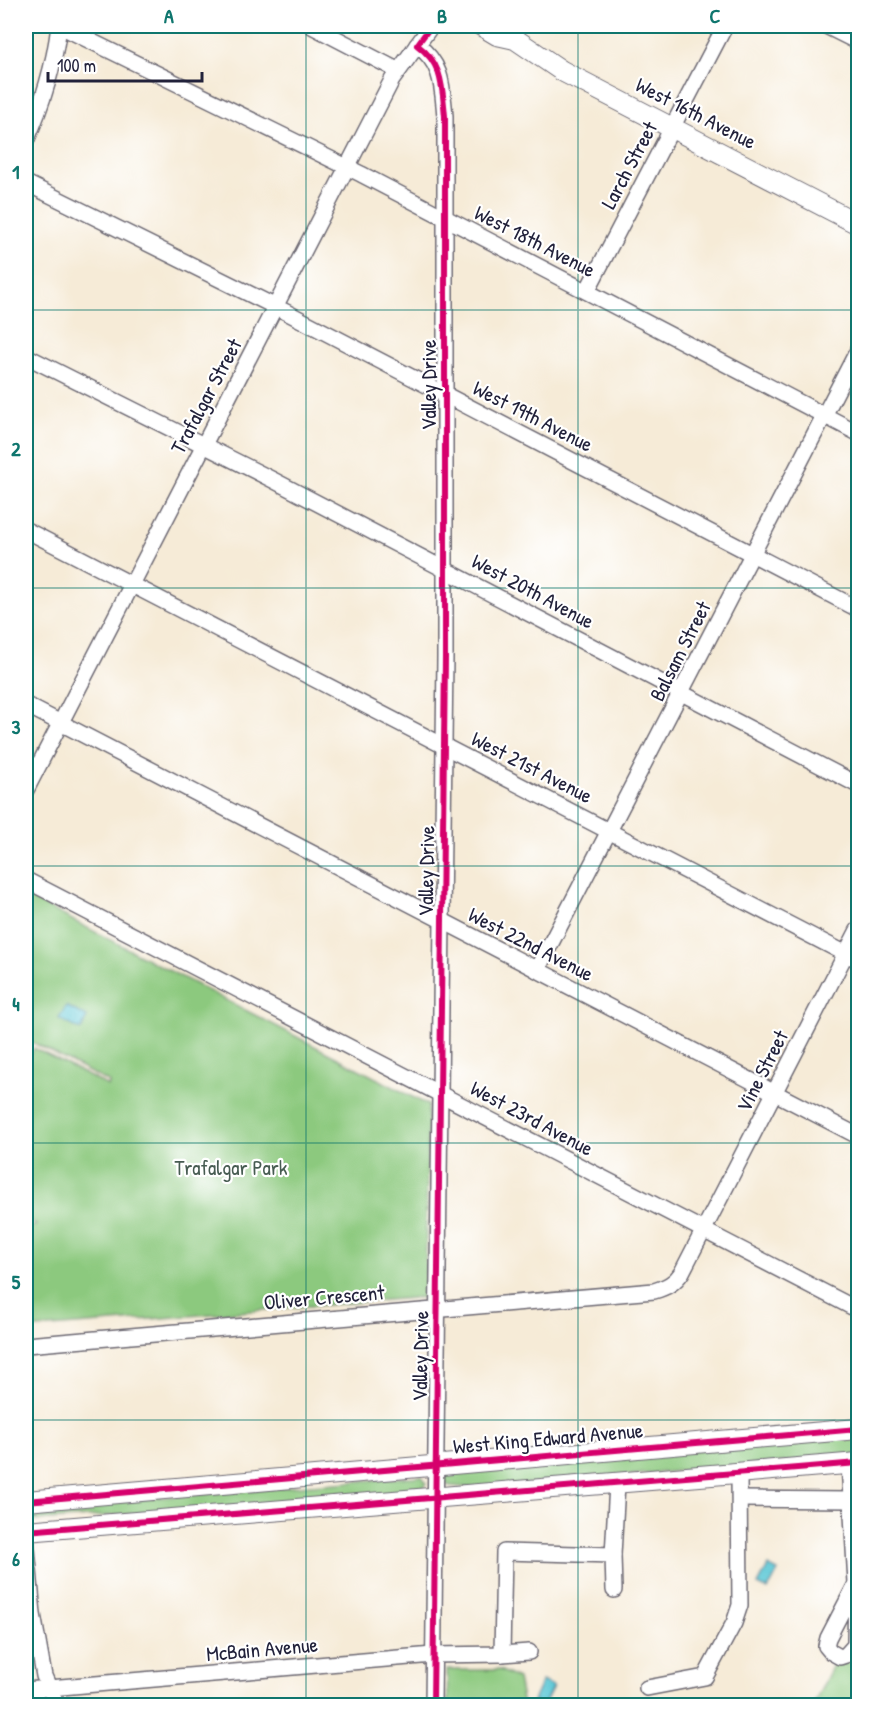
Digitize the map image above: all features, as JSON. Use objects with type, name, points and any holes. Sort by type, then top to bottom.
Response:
[{"type":"main road","name":"West 16th Avenue","points":[[482,26],[497,35],[512,32],[562,71],[858,224]]},
{"type":"main road","name":"West King Edward Avenue","points":[[26,1501],[858,1429]]},
{"type":"main road","points":[[26,1531],[854,1463]]},
{"type":"street","points":[[26,141],[50,78],[60,26]]},
{"type":"street","name":"West 18th Avenue","points":[[60,26],[347,168],[858,433]]},
{"type":"street","points":[[312,26],[397,70]]},
{"type":"street","name":"Trafalgar Street","points":[[26,790],[397,70],[431,26]]},
{"type":"street","name":"Larch Street","points":[[587,291],[725,26]]},
{"type":"street","points":[[826,26],[858,42]]},
{"type":"street","name":"Valley Drive","points":[[417,45],[430,56],[441,81],[444,116],[444,745],[433,1706]]},
{"type":"street","name":"West 19th Avenue","points":[[26,183],[276,307],[858,609]]},
{"type":"street","name":"Balsam Street","points":[[537,970],[858,350]]},
{"type":"street","name":"West 20th Avenue","points":[[26,356],[204,445],[858,785]]},
{"type":"street","name":"West 21st Avenue","points":[[26,530],[852,957]]},
{"type":"street","name":"West 22nd Avenue","points":[[26,705],[858,1136]]},
{"type":"street","name":"West 23rd Avenue","points":[[26,880],[858,1310]]},
{"type":"street","name":"Vine Street","points":[[704,1231],[774,1093],[852,957],[858,930]]},
{"type":"street","name":"Oliver Crescent","points":[[26,1345],[654,1291],[677,1279],[704,1231]]},
{"type":"street","points":[[854,1463],[852,1500],[856,1584]]},
{"type":"street","points":[[647,1688],[705,1677],[734,1623],[740,1605],[739,1474]]},
{"type":"street","points":[[614,1590],[616,1484]]},
{"type":"street","points":[[740,1499],[852,1500]]},
{"type":"street","points":[[26,1537],[33,1614],[44,1677],[57,1706]]},
{"type":"street","points":[[502,1654],[504,1552],[613,1555]]},
{"type":"street","name":"McBain Avenue","points":[[26,1690],[433,1655],[530,1652]]},
{"type":"green space","name":"Trafalgar Park","points":[[26,896],[428,1105],[425,1297],[26,1329],[26,1229],[36,1225],[26,1219],[26,1064],[34,1048],[108,1086],[110,1083],[26,1039]]},
{"type":"green space","points":[[858,1434],[858,1456],[477,1488],[450,1486],[442,1482],[442,1476],[449,1473]]},
{"type":"green space","points":[[422,1476],[426,1483],[422,1488],[394,1495],[34,1521],[29,1520],[26,1516],[29,1508]]},
{"type":"green space","points":[[858,1659],[858,1705],[813,1706],[834,1663]]},
{"type":"green space","points":[[447,1670],[500,1670],[518,1679],[523,1705],[448,1705]]},
{"type":"water","points":[[66,1006],[87,1017],[81,1030],[59,1019]]},
{"type":"water","points":[[768,1566],[778,1571],[768,1590],[758,1585]]},
{"type":"water","points":[[542,1681],[553,1686],[543,1706],[533,1701]]},
{"type":"cycle path","points":[[431,26],[417,45],[432,60],[440,76],[445,116],[445,657],[433,1706]]},
{"type":"cycle path","points":[[26,1501],[858,1429]]},
{"type":"cycle path","points":[[26,1531],[858,1463]]}]
